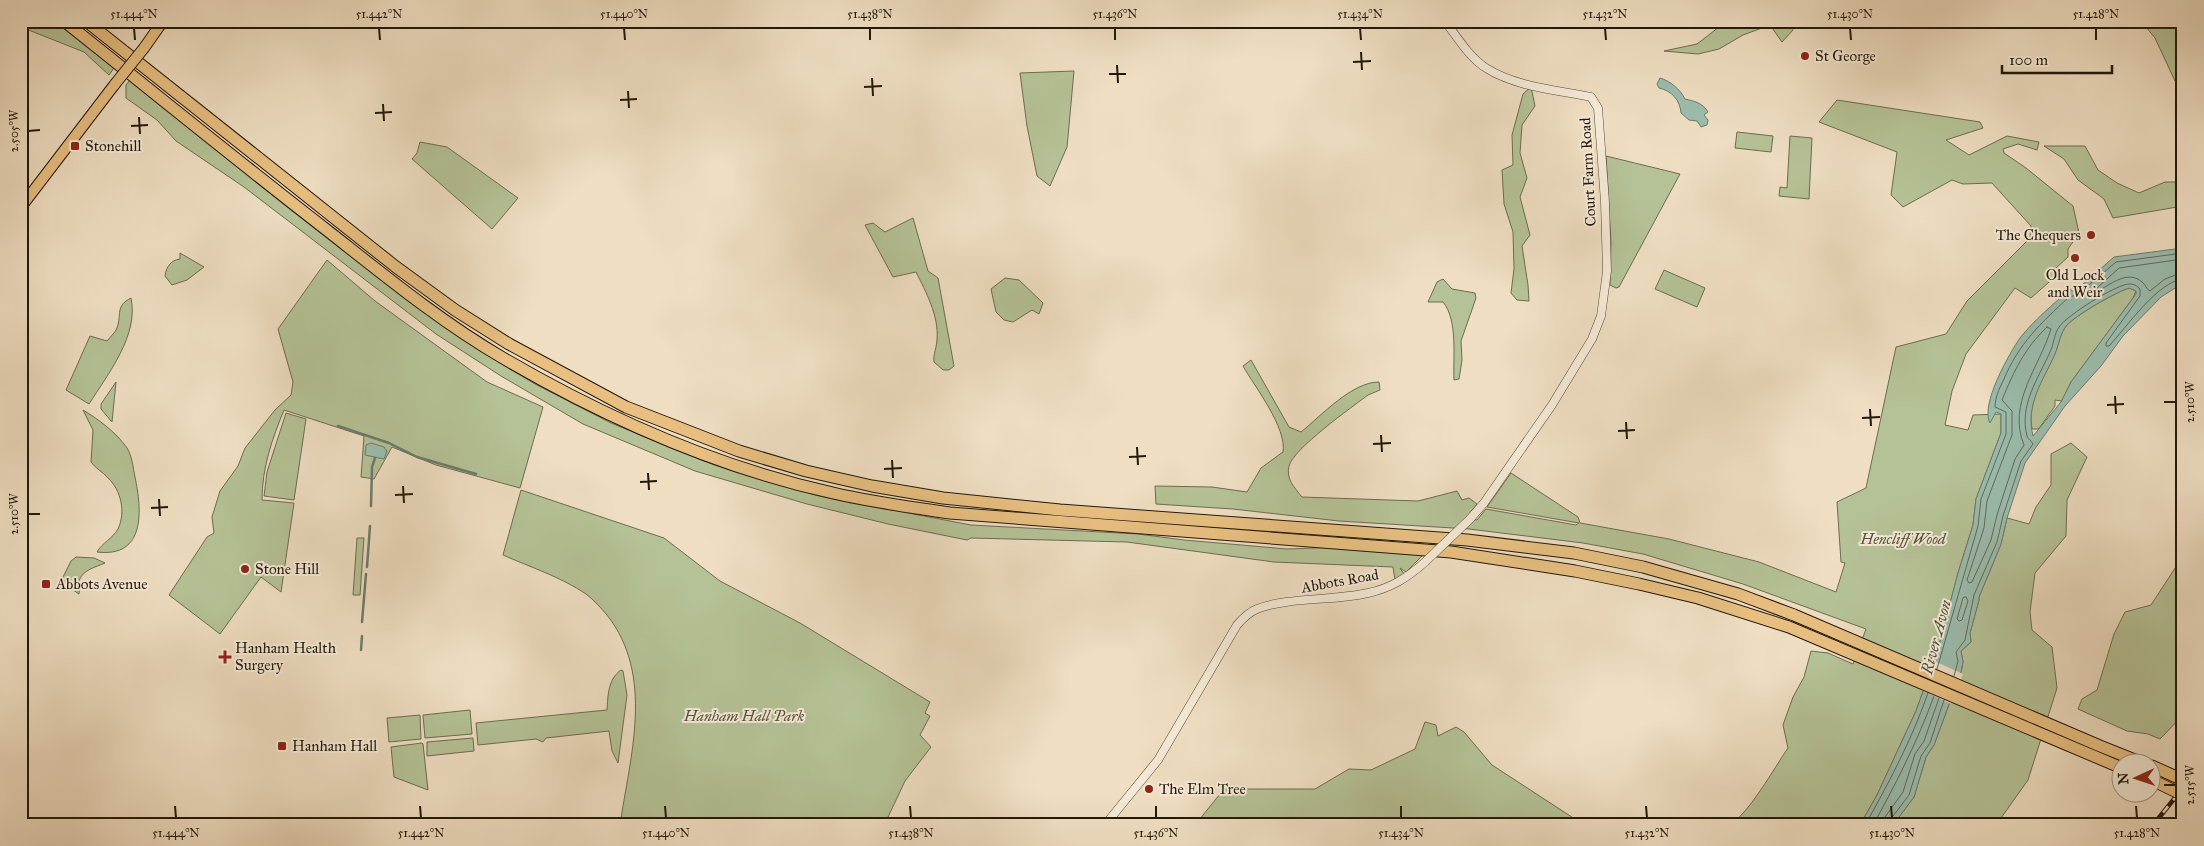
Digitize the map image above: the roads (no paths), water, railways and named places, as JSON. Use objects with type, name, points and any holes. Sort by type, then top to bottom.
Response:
[{"type":"highway","points":[[64,21],[266,183],[449,323],[503,358],[619,420],[716,459],[830,492],[886,504],[950,513],[1451,552],[1575,571],[1698,598],[1746,612],[1850,652],[2112,764]]},
{"type":"highway","points":[[86,21],[396,267],[455,310],[509,344],[626,407],[738,451],[834,477],[943,498],[1060,510],[1466,540],[1574,553],[1643,567],[1699,582],[1794,615],[2121,754]]},
{"type":"highway","points":[[2162,770],[2183,780]]},
{"type":"highway","points":[[2162,785],[2183,795]]},
{"type":"main road","points":[[21,207],[163,21]]},
{"type":"street","name":"Court Farm Road","points":[[1445,21],[1460,42],[1487,68],[1519,82],[1591,98],[1595,101],[1598,108],[1604,192],[1607,271],[1604,301],[1597,328]]},
{"type":"street","name":"Abbots Road","points":[[1105,825],[1158,760],[1237,625],[1245,616],[1256,609],[1270,605],[1341,598],[1368,593],[1400,582],[1425,562],[1482,506],[1552,405],[1597,328]]},
{"type":"water","points":[[1660,78],[1674,86],[1685,99],[1704,106],[1708,112],[1704,115],[1708,120],[1707,125],[1701,127],[1697,121],[1689,120],[1681,113],[1675,97],[1668,91],[1659,88],[1657,84]]},
{"type":"water","points":[[2183,248],[2183,283],[2161,297],[2123,336],[2101,366],[2065,406],[2025,463],[2007,518],[2001,544],[1979,597],[1970,633],[1971,642],[1961,651],[1963,662],[1961,672],[1934,745],[1926,757],[1914,797],[1893,825],[1860,825],[1877,795],[1916,711],[1937,653],[1973,525],[1976,499],[2001,433],[2001,414],[1996,412],[1990,423],[1988,415],[1992,392],[1997,380],[2015,346],[2031,325],[2070,289],[2074,292],[2114,257]],"holes":[[[2129,288],[2136,291],[2136,294],[2071,382],[2061,402],[2033,436],[2031,413],[2036,393],[2067,325],[2096,304],[2115,294]]]},
{"type":"water","points":[[371,443],[384,447],[387,451],[384,459],[365,455],[366,445]]},
{"type":"waterway","points":[[338,426],[389,443],[417,457],[476,474]]},
{"type":"waterway","points":[[371,506],[372,467],[375,458]]},
{"type":"waterway","points":[[367,567],[370,526]]},
{"type":"waterway","points":[[362,622],[366,574]]},
{"type":"waterway","points":[[361,650],[362,636]]},
{"type":"railway","points":[[2153,825],[2183,788]]},
{"type":"place","name":"St George","points":[[1805,56]]},
{"type":"place","name":"Stonehill","points":[[75,146]]},
{"type":"place","name":"The Chequers","points":[[2091,235]]},
{"type":"place","name":"Old Lock and Weir","points":[[2075,258]]},
{"type":"place","name":"Stone Hill","points":[[245,569]]},
{"type":"place","name":"Abbots Avenue","points":[[46,584]]},
{"type":"place","name":"Hanham Health Surgery","points":[[225,657]]},
{"type":"place","name":"Hanham Hall","points":[[282,746]]},
{"type":"place","name":"The Elm Tree","points":[[1149,789]]},
{"type":"park label","name":"Hencliff Wood","points":[[1903,539]]},
{"type":"park label","name":"Hanham Hall Park","points":[[744,716]]},
{"type":"water label","name":"River Avon","points":[[1936,637]]}]
